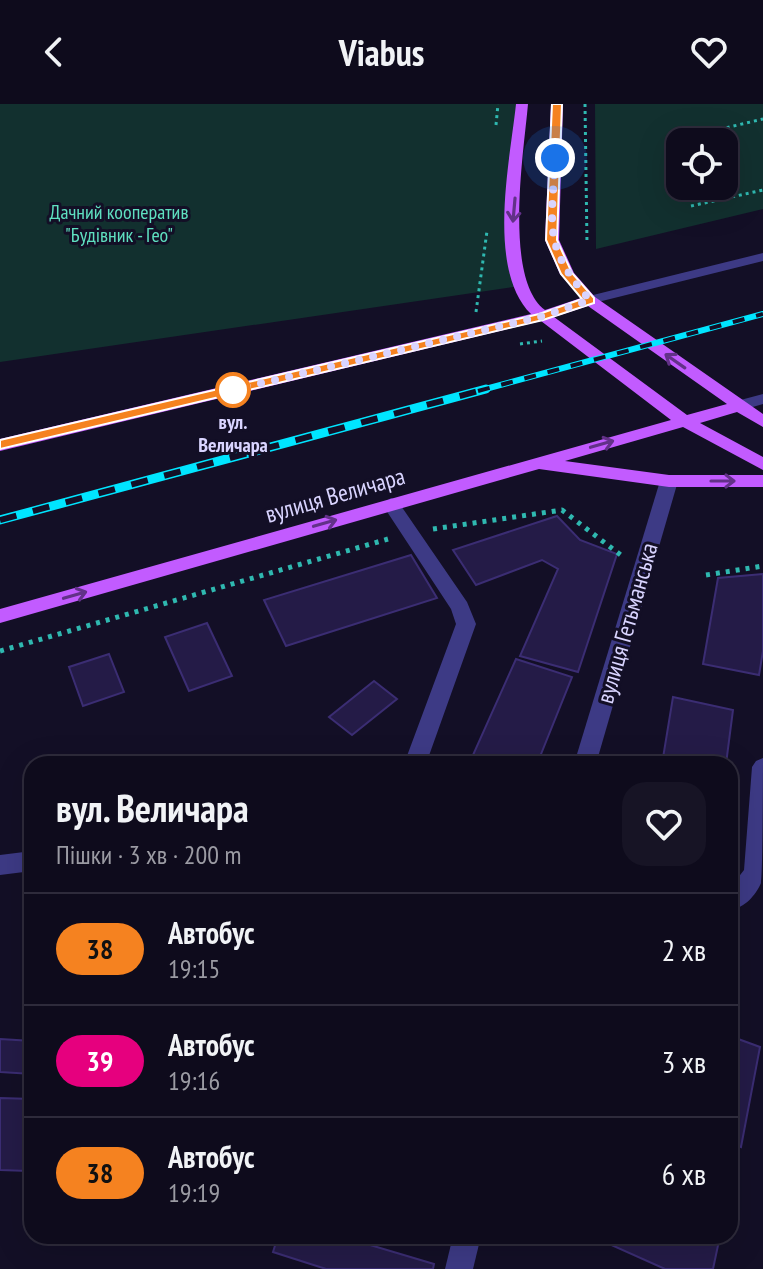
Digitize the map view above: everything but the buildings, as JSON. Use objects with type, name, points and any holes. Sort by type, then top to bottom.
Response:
[{"type":"main road","points":[[522,104],[511,240],[520,286],[543,316],[682,420],[763,464]]},
{"type":"main road","points":[[557,104],[552,240],[567,274],[590,300],[763,422]]},
{"type":"main road","points":[[0,445],[543,316],[590,300]]},
{"type":"main road","name":"вулиця Величара","points":[[0,616],[739,406]]},
{"type":"main road","points":[[534,463],[669,481],[763,481]]},
{"type":"street","points":[[590,300],[763,257]]},
{"type":"street","points":[[739,406],[763,399]]},
{"type":"street","name":"вулиця Гетьманська","points":[[587,756],[669,481]]},
{"type":"street","points":[[391,504],[460,607],[466,624],[465,634],[418,756]]},
{"type":"street","points":[[738,895],[755,874],[763,767]]},
{"type":"street","points":[[0,865],[24,862]]},
{"type":"street","points":[[459,1269],[465,1244]]},
{"type":"path","points":[[585,104],[587,243]]},
{"type":"path","points":[[725,128],[763,119]]},
{"type":"path","points":[[691,206],[763,190]]},
{"type":"path","points":[[475,317],[488,225]]},
{"type":"path","points":[[0,651],[411,532],[562,510],[628,561]]},
{"type":"path","points":[[706,575],[763,566]]},
{"type":"green space","name":"Дачний кооператив \"Будівник - Гео\"","points":[[0,104],[522,104],[511,240],[520,286],[0,362]]},
{"type":"green space","points":[[595,104],[763,104],[763,209],[596,249]]},
{"type":"railway","points":[[478,391],[763,314]]},
{"type":"railway","points":[[0,520],[486,389]]},
{"type":"bus line","name":"38","points":[[0,445],[543,316],[590,300],[567,274],[552,240],[557,104]]},
{"type":"place","name":"вул. Величара","points":[[233,390]]},
{"type":"route","points":[[233,390],[543,316],[590,300],[567,274],[552,240],[555,158]]}]
